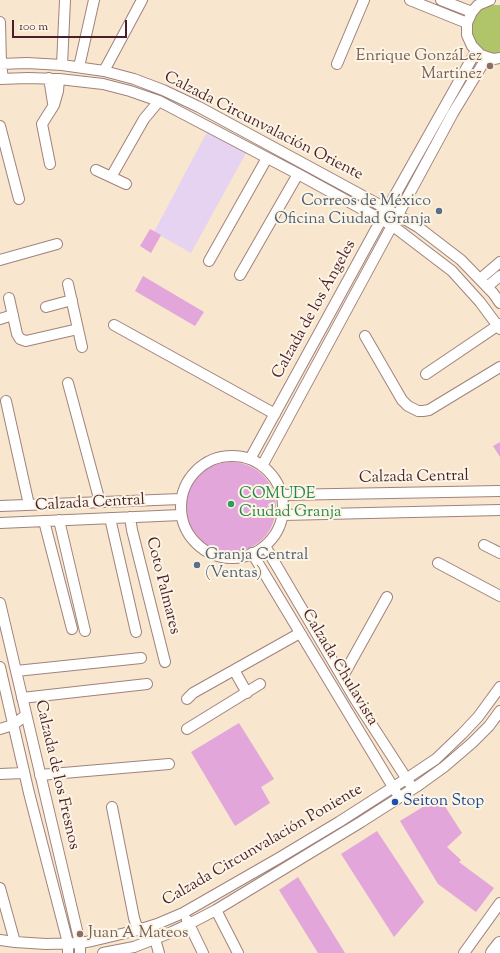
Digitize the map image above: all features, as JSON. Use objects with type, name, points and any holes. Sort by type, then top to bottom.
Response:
[{"type":"highway","points":[[493,953],[500,944]]},
{"type":"street","points":[[62,65],[65,0]]},
{"type":"street","points":[[79,67],[94,0]]},
{"type":"street","points":[[104,71],[142,0]]},
{"type":"street","points":[[338,64],[364,0]]},
{"type":"street","points":[[410,0],[467,23]]},
{"type":"street","points":[[441,0],[472,12]]},
{"type":"street","points":[[490,0],[478,5],[472,12],[466,29],[469,41],[476,51],[487,57],[494,59],[500,58]]},
{"type":"street","points":[[0,22],[2,79]]},
{"type":"street","name":"Calzada de los Ángeles","points":[[250,459],[387,209],[476,51]]},
{"type":"street","name":"Calzada de los Ángeles","points":[[262,466],[453,113],[487,57]]},
{"type":"street","name":"Calzada Circunvalación Oriente","points":[[1,64],[62,65],[79,67],[104,71],[134,79],[164,90],[215,116],[418,227],[461,260],[500,303]]},
{"type":"street","name":"Calzada Circunvalación Oriente","points":[[2,79],[54,79],[103,84],[130,91],[154,100],[298,174],[393,226],[452,271],[499,326]]},
{"type":"street","points":[[50,164],[42,124],[54,105],[58,91],[54,79]]},
{"type":"street","points":[[111,177],[154,100]]},
{"type":"street","points":[[209,128],[215,116]]},
{"type":"street","points":[[0,126],[19,199]]},
{"type":"street","points":[[209,261],[267,158]]},
{"type":"street","points":[[96,170],[126,184]]},
{"type":"street","points":[[240,275],[298,174]]},
{"type":"street","points":[[0,260],[57,244]]},
{"type":"street","points":[[483,283],[500,262]]},
{"type":"street","points":[[483,283],[500,276]]},
{"type":"street","points":[[68,284],[82,347]]},
{"type":"street","points":[[9,298],[17,334],[20,339],[26,341],[78,329]]},
{"type":"street","points":[[46,307],[72,300]]},
{"type":"street","points":[[0,319],[13,315]]},
{"type":"street","points":[[114,325],[275,414]]},
{"type":"street","points":[[426,374],[499,326]]},
{"type":"street","points":[[365,336],[402,400],[408,406],[418,411],[429,410],[500,367]]},
{"type":"street","points":[[68,383],[100,502]]},
{"type":"street","points":[[6,401],[29,505]]},
{"type":"street","points":[[224,456],[238,456],[250,459],[262,466],[274,479],[282,495],[282,515],[276,532],[265,546],[252,554],[242,557],[222,557],[203,549],[188,534],[181,515],[181,499],[184,487],[191,475],[200,466],[212,459],[224,456]]},
{"type":"street","name":"Calzada Central","points":[[282,495],[500,491]]},
{"type":"street","name":"Calzada Central","points":[[0,506],[181,499]]},
{"type":"street","points":[[282,515],[500,510]]},
{"type":"street","name":"Calzada Central","points":[[0,522],[181,515]]},
{"type":"street","name":"Coto Palmares","points":[[130,517],[165,662]]},
{"type":"street","points":[[110,518],[136,632]]},
{"type":"street","points":[[59,520],[85,631]]},
{"type":"street","points":[[44,521],[72,629]]},
{"type":"street","points":[[484,544],[500,553]]},
{"type":"street","name":"Calzada Chulavista","points":[[265,546],[355,699],[413,789]]},
{"type":"street","name":"Calzada Chulavista","points":[[252,554],[399,798]]},
{"type":"street","points":[[438,563],[500,596]]},
{"type":"street","points":[[342,676],[387,597]]},
{"type":"street","name":"Calzada de los Fresnos","points":[[0,603],[80,948]]},
{"type":"street","points":[[187,699],[193,693],[300,633]]},
{"type":"street","points":[[16,671],[141,658]]},
{"type":"street","name":"Calzada de los Fresnos","points":[[0,667],[24,773],[68,948]]},
{"type":"street","points":[[234,670],[247,693]]},
{"type":"street","points":[[22,698],[147,684]]},
{"type":"street","points":[[187,729],[260,684]]},
{"type":"street","name":"Calzada Circunvalación Poniente","points":[[0,940],[80,948],[157,924],[183,913],[338,822],[436,758],[478,717],[500,687]]},
{"type":"street","points":[[344,706],[355,699]]},
{"type":"street","name":"Calzada Circunvalación Poniente","points":[[103,953],[134,947],[189,924],[216,910],[345,832],[413,789],[444,767],[489,726],[500,711]]},
{"type":"street","points":[[0,729],[13,726],[26,715]]},
{"type":"street","points":[[478,717],[489,726]]},
{"type":"street","points":[[40,775],[169,764]]},
{"type":"street","points":[[0,774],[24,773]]},
{"type":"street","points":[[112,806],[134,918],[138,930]]},
{"type":"street","points":[[338,822],[345,832]]},
{"type":"street","points":[[0,888],[15,942]]},
{"type":"street","points":[[464,953],[500,903]]},
{"type":"street","points":[[216,910],[238,953]]},
{"type":"street","points":[[183,913],[204,953]]},
{"type":"street","points":[[155,939],[159,953]]},
{"type":"shaded area","points":[[207,132],[246,153],[191,253],[154,232]]},
{"type":"green space","points":[[491,5],[500,5],[500,53],[497,54],[489,53],[476,43],[472,28],[473,20],[477,13]]},
{"type":"building","points":[[150,229],[161,235],[151,253],[140,246]]},
{"type":"building","points":[[143,276],[204,312],[195,326],[135,291]]},
{"type":"building","points":[[500,442],[500,457],[493,446]]},
{"type":"building","name":"COMUDE Ciudad Granja","points":[[222,462],[240,462],[256,469],[269,482],[276,498],[276,516],[269,532],[256,545],[240,552],[222,552],[206,545],[193,532],[186,516],[186,498],[193,482],[206,469]]},
{"type":"building","points":[[239,723],[274,779],[261,787],[270,803],[235,826],[191,752]]},
{"type":"building","points":[[439,797],[462,833],[447,847],[461,860],[459,862],[494,888],[476,912],[438,884],[400,821]]},
{"type":"building","points":[[377,831],[424,902],[394,937],[341,854]]},
{"type":"building","points":[[298,877],[345,953],[318,953],[279,890]]},
{"type":"place","name":"Enrique GonzáLez Martinez","points":[[490,66]]},
{"type":"place","name":"Correos de México Oficina Ciudad Granja","points":[[439,211]]},
{"type":"place","name":"COMUDE Ciudad Granja","points":[[231,504]]},
{"type":"place","name":"Granja Central (Ventas)","points":[[197,565]]},
{"type":"place","name":"Seiton Stop","points":[[395,802]]},
{"type":"place","name":"Juan A Mateos","points":[[80,934]]}]
